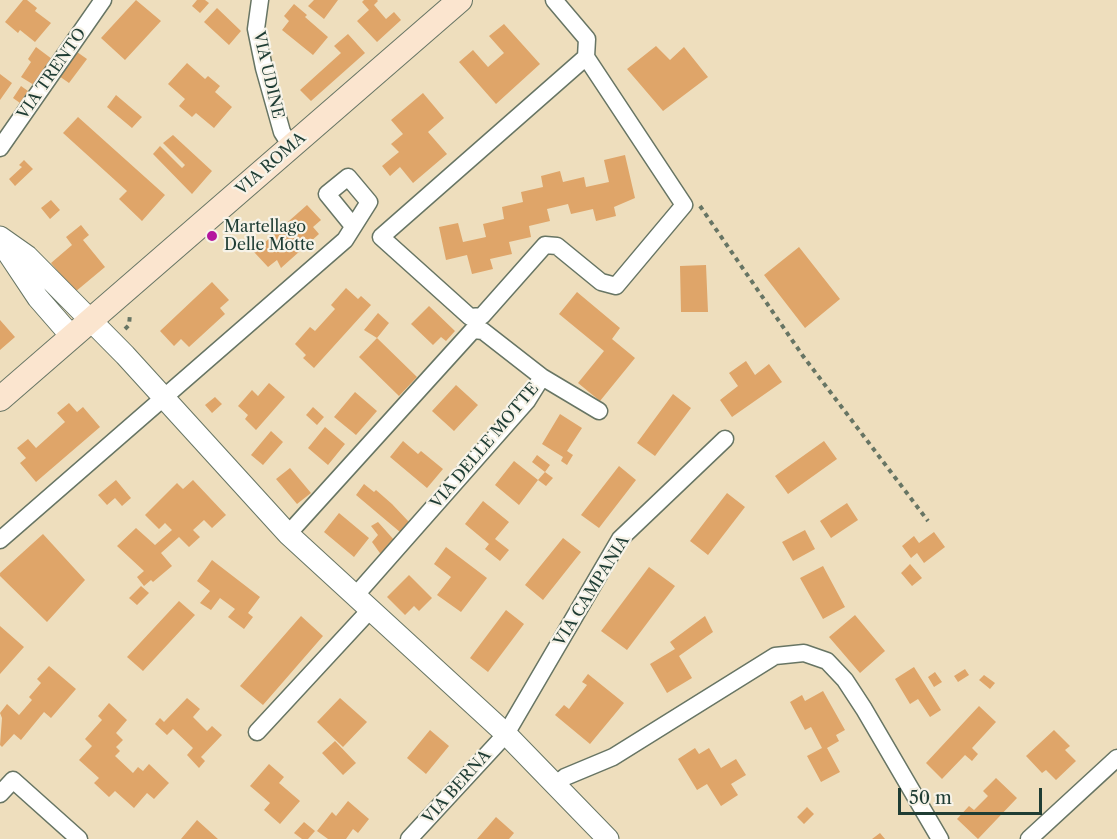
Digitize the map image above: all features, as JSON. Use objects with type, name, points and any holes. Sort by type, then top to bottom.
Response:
[{"type":"main road","name":"VIA ROMA","points":[[0,399],[460,0]]},
{"type":"street","name":"VIA TRENTO","points":[[0,148],[103,0]]},
{"type":"street","name":"VIA UDINE","points":[[260,0],[256,29],[264,68],[284,137],[291,146]]},
{"type":"street","points":[[554,0],[587,39],[586,57],[684,205],[616,286],[601,282],[556,246],[545,245],[482,316],[470,317],[381,237],[586,57]]},
{"type":"street","points":[[567,73],[586,70],[597,73]]},
{"type":"street","points":[[0,540],[345,240],[353,226]]},
{"type":"street","points":[[0,239],[27,256],[91,320],[165,397],[288,534],[506,734],[608,839]]},
{"type":"street","points":[[0,239],[38,298],[72,337]]},
{"type":"street","name":"VIA DELLE MOTTE","points":[[257,732],[527,400],[542,377],[483,331],[473,330],[288,534]]},
{"type":"street","points":[[542,377],[599,411]]},
{"type":"street","name":"VIA CAMPANIA","points":[[506,734],[620,539],[725,439]]},
{"type":"street","points":[[556,784],[565,777],[613,757],[775,656],[804,653],[827,661],[845,680],[940,839]]},
{"type":"street","name":"VIA BERNA","points":[[409,839],[506,734]]},
{"type":"street","points":[[1029,839],[1117,758]]},
{"type":"street","points":[[0,794],[13,780],[79,839]]},
{"type":"path","points":[[696,200],[802,356],[928,521]]},
{"type":"building","points":[[23,0],[27,0],[37,8],[35,11],[51,23],[35,42],[20,30],[18,33],[5,22]]},
{"type":"building","points":[[136,0],[161,21],[125,60],[101,38]]},
{"type":"building","points":[[197,0],[205,0],[209,3],[200,13],[192,6]]},
{"type":"building","points":[[314,0],[338,0],[324,19],[308,6]]},
{"type":"building","points":[[377,0],[374,5],[386,19],[394,12],[401,20],[377,42],[357,21],[369,10],[362,2]]},
{"type":"building","points":[[294,4],[328,37],[313,55],[282,30],[289,21],[284,16]]},
{"type":"building","points":[[217,8],[241,31],[229,45],[204,22]]},
{"type":"building","points":[[504,24],[540,64],[496,104],[459,62],[473,50],[488,67],[504,53],[489,36]]},
{"type":"building","points":[[348,34],[365,53],[311,101],[300,90],[341,53],[334,46]]},
{"type":"building","points":[[656,46],[670,60],[684,47],[708,77],[663,111],[627,69]]},
{"type":"building","points":[[36,47],[52,59],[34,85],[21,77],[31,62],[28,59]]},
{"type":"building","points":[[77,52],[87,59],[69,83],[59,76]]},
{"type":"building","points":[[187,63],[205,79],[208,76],[220,86],[215,92],[232,107],[214,128],[196,113],[192,117],[179,106],[185,99],[168,84]]},
{"type":"building","points":[[0,74],[12,83],[0,100]]},
{"type":"building","points":[[21,86],[28,91],[20,103],[13,98]]},
{"type":"building","points":[[423,93],[444,118],[428,132],[447,154],[413,183],[400,167],[390,176],[382,166],[399,152],[391,144],[403,134],[391,120]]},
{"type":"building","points":[[116,95],[142,117],[132,128],[107,107]]},
{"type":"building","points":[[78,117],[165,195],[142,221],[119,199],[127,191],[63,133]]},
{"type":"building","points":[[173,135],[212,171],[192,194],[153,154],[160,146],[182,168],[185,165],[163,143]]},
{"type":"building","points":[[625,155],[635,198],[614,207],[616,216],[596,221],[593,209],[571,214],[568,204],[547,209],[550,221],[529,226],[531,237],[509,242],[512,254],[490,259],[493,269],[472,274],[467,255],[446,260],[439,227],[458,223],[463,242],[486,237],[483,224],[504,219],[502,207],[523,202],[521,192],[543,187],[541,176],[560,171],[563,182],[584,177],[586,187],[609,182],[604,160]]},
{"type":"building","points":[[24,160],[33,169],[15,186],[9,179],[22,167],[19,165]]},
{"type":"building","points":[[51,200],[60,210],[50,219],[41,208]]},
{"type":"building","points":[[307,205],[321,220],[313,227],[319,234],[281,268],[277,260],[268,267],[254,252]]},
{"type":"building","points":[[81,225],[89,235],[83,240],[105,267],[75,292],[51,263],[72,245],[66,237]]},
{"type":"building","points":[[799,247],[840,299],[805,328],[764,275]]},
{"type":"building","points":[[706,265],[708,312],[681,312],[680,266]]},
{"type":"building","points":[[212,282],[229,300],[220,308],[225,314],[189,347],[181,339],[174,346],[160,331]]},
{"type":"building","points":[[346,288],[358,299],[361,296],[371,305],[314,368],[303,358],[306,355],[295,344],[310,327],[315,331],[335,309],[331,305]]},
{"type":"building","points":[[577,292],[620,328],[612,339],[635,358],[600,401],[578,383],[604,351],[559,314]]},
{"type":"building","points":[[429,306],[455,331],[446,341],[441,337],[433,345],[411,324]]},
{"type":"building","points":[[378,313],[389,323],[377,338],[364,330]]},
{"type":"building","points":[[0,320],[15,337],[0,350]]},
{"type":"building","points":[[377,338],[417,377],[399,396],[359,357]]},
{"type":"building","points":[[746,361],[755,375],[769,364],[782,382],[732,417],[720,400],[738,386],[729,373]]},
{"type":"building","points":[[269,383],[285,397],[256,430],[245,419],[248,415],[238,406],[252,390],[258,396]]},
{"type":"building","points":[[456,385],[478,405],[454,431],[432,411]]},
{"type":"building","points":[[355,392],[377,411],[356,435],[334,417]]},
{"type":"building","points":[[673,394],[691,408],[655,456],[637,443]]},
{"type":"building","points":[[215,397],[222,404],[212,413],[205,405]]},
{"type":"building","points":[[69,403],[77,412],[83,407],[100,427],[36,482],[20,463],[26,458],[17,448],[28,439],[36,448],[65,422],[57,413]]},
{"type":"building","points":[[313,407],[324,417],[317,425],[306,415]]},
{"type":"building","points":[[560,414],[582,428],[567,451],[573,455],[567,465],[561,461],[563,457],[542,444]]},
{"type":"building","points":[[325,427],[345,444],[328,465],[308,448]]},
{"type":"building","points":[[271,431],[283,442],[263,465],[251,455]]},
{"type":"building","points":[[403,441],[418,454],[421,451],[443,469],[427,488],[390,457]]},
{"type":"building","points":[[824,441],[837,459],[788,494],[775,476]]},
{"type":"building","points":[[537,455],[550,465],[545,472],[532,462]]},
{"type":"building","points":[[514,461],[538,480],[519,505],[495,485]]},
{"type":"building","points":[[619,466],[636,480],[599,528],[581,515]]},
{"type":"building","points":[[290,468],[311,493],[297,504],[276,479]]},
{"type":"building","points":[[545,472],[553,478],[546,486],[538,480]]},
{"type":"building","points":[[116,480],[131,498],[122,506],[115,498],[107,505],[98,495]]},
{"type":"building","points":[[193,480],[226,515],[212,528],[204,520],[193,530],[200,537],[189,547],[179,537],[161,553],[172,566],[153,582],[151,580],[144,586],[137,577],[144,571],[117,546],[136,528],[155,545],[172,530],[165,523],[159,529],[145,515],[177,483],[183,489]]},
{"type":"building","points":[[364,484],[374,492],[376,490],[409,522],[400,532],[356,495]]},
{"type":"building","points":[[727,493],[745,507],[708,555],[690,541]]},
{"type":"building","points":[[483,501],[509,522],[495,539],[509,550],[500,561],[485,549],[489,544],[465,524]]},
{"type":"building","points":[[847,503],[858,520],[831,538],[820,521]]},
{"type":"building","points":[[339,513],[369,538],[354,557],[324,532]]},
{"type":"building","points":[[378,522],[395,541],[382,556],[372,542],[378,535],[371,526]]},
{"type":"building","points":[[805,530],[815,549],[793,561],[782,542]]},
{"type":"building","points":[[934,532],[945,547],[924,563],[917,553],[911,558],[902,546],[914,536],[919,543]]},
{"type":"building","points":[[43,534],[85,580],[47,622],[0,576],[0,573]]},
{"type":"building","points":[[563,538],[581,552],[543,600],[525,585]]},
{"type":"building","points":[[446,547],[487,578],[461,612],[437,595],[451,577],[434,564]]},
{"type":"building","points":[[212,560],[260,597],[248,613],[253,617],[244,629],[228,617],[235,609],[220,598],[211,610],[200,603],[210,591],[197,581]]},
{"type":"building","points":[[910,564],[922,578],[912,586],[901,573]]},
{"type":"building","points":[[823,566],[845,607],[823,619],[800,578]]},
{"type":"building","points":[[649,567],[675,586],[627,650],[601,631]]},
{"type":"building","points":[[409,575],[432,598],[419,611],[414,606],[405,615],[387,597]]},
{"type":"building","points":[[141,586],[149,593],[137,605],[129,598]]},
{"type":"building","points":[[179,601],[195,615],[143,671],[127,657]]},
{"type":"building","points":[[506,610],[524,624],[488,672],[470,658]]},
{"type":"building","points":[[855,615],[885,651],[860,673],[829,637]]},
{"type":"building","points":[[301,616],[323,636],[263,705],[240,686]]},
{"type":"building","points":[[705,616],[713,632],[679,656],[692,678],[667,693],[650,664],[675,649],[670,642]]},
{"type":"building","points":[[0,626],[24,647],[0,674]]},
{"type":"building","points":[[49,666],[76,689],[51,718],[44,712],[21,740],[14,734],[2,747],[0,745],[2,718],[0,713],[7,704],[19,715],[32,700],[29,697],[41,683],[37,679]]},
{"type":"building","points":[[914,667],[941,710],[930,717],[918,699],[910,704],[895,679]]},
{"type":"building","points":[[965,669],[969,675],[958,682],[954,676]]},
{"type":"building","points":[[935,672],[942,682],[934,687],[928,677]]},
{"type":"building","points":[[588,674],[624,703],[590,744],[555,715],[564,705],[569,709],[587,685],[582,682]]},
{"type":"building","points":[[984,675],[995,683],[990,689],[979,680]]},
{"type":"building","points":[[823,691],[845,730],[836,735],[839,741],[827,748],[840,772],[821,782],[807,756],[822,748],[811,727],[805,730],[790,702],[802,695],[805,701]]},
{"type":"building","points":[[187,698],[200,709],[193,717],[207,731],[212,726],[222,735],[201,757],[205,761],[199,768],[187,755],[193,748],[173,729],[167,735],[155,724],[160,718],[164,722]]},
{"type":"building","points":[[340,698],[367,722],[343,747],[317,722]]},
{"type":"building","points":[[109,703],[127,720],[116,733],[123,740],[116,747],[120,751],[115,756],[133,773],[138,767],[143,771],[149,764],[169,783],[154,799],[147,793],[134,808],[115,791],[109,797],[94,783],[99,778],[79,760],[92,746],[85,739],[102,720],[98,716]]},
{"type":"building","points":[[979,706],[996,722],[972,748],[978,754],[972,761],[965,755],[942,779],[926,763]]},
{"type":"building","points":[[430,730],[449,746],[426,774],[407,758]]},
{"type":"building","points":[[1054,730],[1070,746],[1065,750],[1076,761],[1056,780],[1046,770],[1042,773],[1026,756]]},
{"type":"building","points":[[335,741],[356,763],[343,775],[322,753]]},
{"type":"building","points":[[695,748],[699,754],[709,748],[721,768],[736,759],[746,775],[731,784],[738,795],[721,806],[707,784],[697,790],[678,759]]},
{"type":"building","points":[[269,764],[284,777],[279,783],[300,801],[280,824],[264,810],[270,803],[250,786]]},
{"type":"building","points":[[996,778],[1017,798],[978,839],[957,819],[969,806],[974,810],[988,796],[983,791]]},
{"type":"building","points":[[348,801],[369,819],[358,833],[353,829],[346,839],[328,839],[317,831],[332,812],[336,816]]},
{"type":"building","points":[[807,807],[814,814],[804,824],[797,817]]},
{"type":"building","points":[[496,817],[514,833],[509,839],[477,839]]},
{"type":"building","points":[[197,820],[218,839],[181,839]]},
{"type":"building","points":[[304,822],[315,831],[308,839],[302,839],[294,833]]},
{"type":"building","points":[[880,833],[885,839],[872,839]]},
{"type":"place","name":"Martellago Delle Motte","points":[[212,236]]}]
